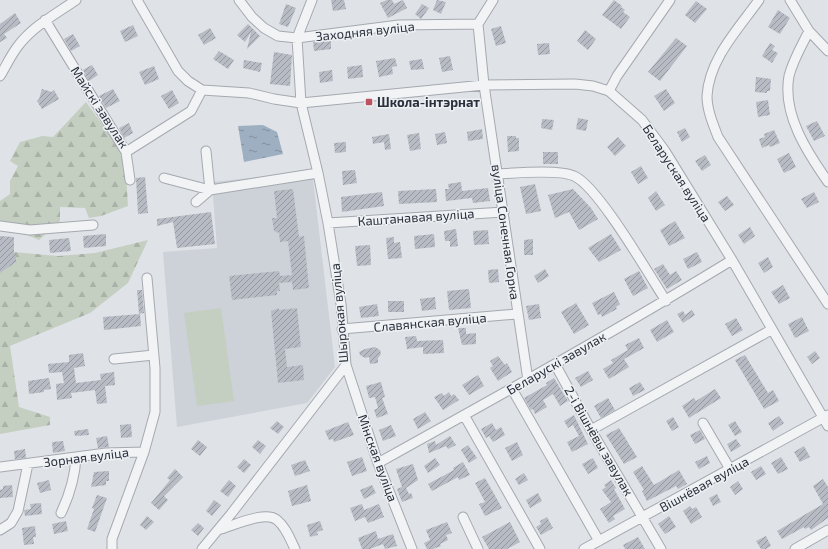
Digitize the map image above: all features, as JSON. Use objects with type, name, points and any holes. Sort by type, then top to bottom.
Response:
[{"type":"street","points":[[0,76],[17,47],[28,35],[45,20],[76,0]]},
{"type":"street","points":[[137,0],[178,71],[188,81],[202,90]]},
{"type":"street","name":"Заходняя вуліца","points":[[239,0],[252,17],[264,28],[278,36],[297,38],[399,25],[478,24]]},
{"type":"street","points":[[297,38],[312,0]]},
{"type":"street","points":[[478,24],[493,0]]},
{"type":"street","points":[[609,91],[617,76],[670,0]]},
{"type":"street","points":[[759,0],[725,46],[716,63],[709,86],[708,108],[718,137],[828,304]]},
{"type":"street","points":[[790,0],[809,30],[828,51]]},
{"type":"street","name":"Майскі завулак","points":[[45,20],[126,152],[191,111],[202,90]]},
{"type":"street","name":"вуліца Сонечная Горка","points":[[478,24],[484,85],[528,380]]},
{"type":"street","points":[[809,30],[797,53],[790,74],[788,102],[792,120],[828,182]]},
{"type":"street","name":"Шырокая вуліца","points":[[202,549],[346,365],[341,304],[328,223],[318,173],[300,103],[297,38]]},
{"type":"street","name":"Беларуская вуліца","points":[[202,90],[249,93],[300,103],[484,85],[575,84],[593,86],[609,91],[642,120],[660,145],[732,260],[771,330],[826,419]]},
{"type":"street","points":[[206,151],[210,190]]},
{"type":"street","points":[[126,152],[130,180]]},
{"type":"street","points":[[164,178],[210,190],[318,173]]},
{"type":"street","points":[[498,174],[551,173],[573,175],[583,181],[600,202],[666,301]]},
{"type":"street","points":[[196,202],[210,190]]},
{"type":"street","name":"Каштанавая вуліца","points":[[328,223],[504,212]]},
{"type":"street","points":[[0,226],[30,230],[93,225]]},
{"type":"street","name":"Беларускі завулак","points":[[378,463],[666,301],[732,260]]},
{"type":"street","points":[[112,549],[112,539],[152,429],[155,412],[150,373],[154,355],[147,278]]},
{"type":"street","name":"Славянская вуліца","points":[[342,329],[517,314]]},
{"type":"street","points":[[591,430],[771,330]]},
{"type":"street","points":[[114,359],[154,355]]},
{"type":"street","name":"2-і Вішнёвы завулак","points":[[555,364],[591,430],[661,549]]},
{"type":"street","name":"Мінская вуліца","points":[[346,365],[378,463],[412,549]]},
{"type":"street","points":[[512,389],[599,541]]},
{"type":"street","points":[[464,415],[540,549]]},
{"type":"street","name":"Вішнёвая вуліца","points":[[584,549],[730,469],[826,419]]},
{"type":"street","points":[[703,423],[730,469]]},
{"type":"street","name":"Зорная вуліца","points":[[0,467],[106,453],[144,452]]},
{"type":"street","points":[[61,513],[68,498],[75,476],[76,458]]},
{"type":"street","name":"Зорная вуліца","points":[[0,530],[11,523],[18,511],[28,464]]},
{"type":"street","points":[[218,530],[262,516],[271,516],[278,520],[285,529],[295,549]]},
{"type":"street","points":[[463,517],[478,549]]},
{"type":"street","points":[[795,549],[828,530]]},
{"type":"shaded area","points":[[312,171],[335,367],[307,403],[177,427],[163,252],[217,248],[212,182]]},
{"type":"green space","points":[[86,102],[125,156],[128,206],[101,216],[89,218],[85,208],[60,207],[60,221],[39,240],[0,224],[0,201],[10,194],[10,181],[18,166],[10,161],[20,142],[43,136],[53,137]]},
{"type":"green space","points":[[148,240],[128,283],[90,313],[10,346],[19,407],[50,417],[50,425],[0,434],[0,267],[13,252],[58,256],[95,253]]},
{"type":"green space","points":[[221,308],[234,401],[197,406],[184,313]]},
{"type":"water","points":[[263,125],[277,132],[283,154],[244,162],[238,126]]},
{"type":"building","points":[[331,0],[344,0],[346,9],[333,11]]},
{"type":"building","points":[[387,0],[392,0],[394,4],[403,0],[407,8],[388,18],[380,3]]},
{"type":"building","points":[[437,0],[446,2],[441,14],[433,10]]},
{"type":"building","points":[[614,0],[622,6],[621,7],[625,10],[623,12],[630,17],[621,29],[602,15]]},
{"type":"building","points":[[696,1],[707,9],[695,23],[685,15]]},
{"type":"building","points":[[286,4],[296,8],[288,27],[279,24]]},
{"type":"building","points":[[422,4],[429,8],[421,19],[415,14]]},
{"type":"building","points":[[778,10],[790,18],[780,34],[768,27]]},
{"type":"building","points":[[15,13],[21,23],[4,34],[7,38],[0,42],[0,24]]},
{"type":"building","points":[[248,24],[260,36],[247,49],[251,32],[245,42],[237,35]]},
{"type":"building","points":[[133,25],[138,36],[125,42],[120,31]]},
{"type":"building","points":[[501,26],[506,43],[496,46],[491,29]]},
{"type":"building","points":[[210,28],[216,38],[204,45],[198,35]]},
{"type":"building","points":[[585,30],[596,39],[588,50],[577,41]]},
{"type":"building","points":[[73,34],[80,46],[71,51],[64,39]]},
{"type":"building","points":[[676,38],[687,46],[660,81],[648,72]]},
{"type":"building","points":[[331,40],[331,49],[314,51],[313,42]]},
{"type":"building","points":[[549,43],[550,54],[538,55],[537,44]]},
{"type":"building","points":[[770,43],[775,46],[772,50],[778,53],[772,63],[762,56]]},
{"type":"building","points":[[219,51],[234,60],[228,69],[213,59]]},
{"type":"building","points":[[274,52],[292,55],[290,86],[270,84]]},
{"type":"building","points":[[450,56],[453,70],[442,72],[439,58]]},
{"type":"building","points":[[395,58],[397,66],[392,67],[393,74],[379,77],[376,61]]},
{"type":"building","points":[[422,59],[424,69],[411,70],[409,61]]},
{"type":"building","points":[[244,60],[262,63],[260,72],[243,68]]},
{"type":"building","points":[[92,65],[98,75],[89,81],[83,70]]},
{"type":"building","points":[[362,65],[363,77],[348,79],[347,67]]},
{"type":"building","points":[[154,66],[159,79],[145,85],[139,72]]},
{"type":"building","points":[[332,70],[333,81],[320,83],[319,72]]},
{"type":"building","points":[[756,77],[771,79],[770,91],[767,91],[767,93],[755,92]]},
{"type":"building","points":[[42,89],[52,92],[54,90],[59,99],[42,109],[37,101]]},
{"type":"building","points":[[113,89],[120,101],[106,108],[99,96]]},
{"type":"building","points":[[666,89],[675,103],[664,111],[654,96]]},
{"type":"building","points":[[172,90],[179,103],[169,109],[161,96]]},
{"type":"building","points":[[768,100],[770,115],[758,117],[756,102]]},
{"type":"building","points":[[578,118],[588,120],[586,131],[576,129]]},
{"type":"building","points":[[542,119],[554,120],[552,130],[541,128]]},
{"type":"building","points":[[817,121],[825,136],[814,141],[806,126]]},
{"type":"building","points":[[129,123],[133,133],[124,138],[119,128]]},
{"type":"building","points":[[685,128],[690,137],[682,142],[677,132]]},
{"type":"building","points":[[482,129],[483,139],[468,141],[467,132]]},
{"type":"building","points":[[774,130],[780,143],[762,148],[759,139],[765,137],[764,134]]},
{"type":"building","points":[[445,132],[447,143],[437,145],[435,134]]},
{"type":"building","points":[[419,133],[421,149],[410,151],[407,135]]},
{"type":"building","points":[[389,134],[391,149],[385,150],[384,142],[373,144],[372,137]]},
{"type":"building","points":[[507,136],[516,136],[516,138],[519,138],[519,151],[508,152]]},
{"type":"building","points":[[618,137],[626,146],[615,156],[607,147]]},
{"type":"building","points":[[346,142],[346,152],[335,153],[334,143]]},
{"type":"building","points":[[543,152],[558,152],[558,164],[543,164]]},
{"type":"building","points":[[789,153],[796,167],[784,173],[777,159]]},
{"type":"building","points":[[705,155],[711,165],[702,171],[695,161]]},
{"type":"building","points":[[641,166],[648,178],[638,184],[631,172]]},
{"type":"building","points":[[355,170],[357,183],[343,185],[342,171]]},
{"type":"building","points":[[145,177],[148,213],[138,214],[136,178]]},
{"type":"building","points":[[461,182],[462,191],[488,188],[490,201],[473,203],[472,198],[446,201],[445,189],[449,189],[448,184]]},
{"type":"building","points":[[535,184],[541,211],[526,214],[520,187]]},
{"type":"building","points":[[293,189],[299,237],[304,236],[309,288],[293,290],[292,282],[279,283],[280,291],[277,291],[277,295],[232,300],[229,276],[279,271],[280,276],[292,275],[288,241],[280,242],[279,233],[274,231],[272,218],[277,218],[274,191]]},
{"type":"building","points":[[436,189],[437,202],[399,204],[398,191]]},
{"type":"building","points":[[573,189],[591,208],[598,219],[579,230],[569,212],[555,218],[548,195]]},
{"type":"building","points":[[656,191],[665,205],[656,211],[648,198]]},
{"type":"building","points":[[382,192],[384,206],[342,212],[341,197]]},
{"type":"building","points":[[814,192],[819,202],[807,208],[801,199]]},
{"type":"building","points":[[727,196],[734,205],[725,211],[718,202]]},
{"type":"building","points":[[211,212],[215,244],[177,248],[173,222],[157,226],[157,219]]},
{"type":"building","points":[[675,221],[685,238],[669,246],[660,230]]},
{"type":"building","points":[[750,227],[755,236],[744,244],[738,235]]},
{"type":"building","points":[[456,229],[458,246],[450,247],[450,241],[445,241],[444,231]]},
{"type":"building","points":[[488,230],[489,244],[474,245],[473,231]]},
{"type":"building","points":[[106,234],[106,246],[84,248],[83,236]]},
{"type":"building","points":[[434,234],[435,247],[415,249],[414,236]]},
{"type":"building","points":[[611,234],[621,250],[599,262],[588,248]]},
{"type":"building","points":[[0,236],[14,237],[14,254],[16,254],[16,262],[0,273]]},
{"type":"building","points":[[394,237],[394,243],[400,242],[402,258],[388,259],[386,238]]},
{"type":"building","points":[[69,238],[71,251],[50,253],[49,240]]},
{"type":"building","points":[[533,239],[533,255],[524,255],[524,240]]},
{"type":"building","points":[[370,245],[371,265],[357,266],[355,246]]},
{"type":"building","points":[[697,252],[702,262],[688,269],[683,259]]},
{"type":"building","points":[[768,257],[773,267],[764,273],[758,263]]},
{"type":"building","points":[[663,264],[670,275],[676,271],[682,280],[667,289],[654,269]]},
{"type":"building","points":[[498,269],[499,282],[489,283],[488,270]]},
{"type":"building","points":[[545,269],[549,276],[538,283],[534,276]]},
{"type":"building","points":[[639,271],[648,288],[633,296],[624,279]]},
{"type":"building","points":[[783,285],[790,298],[779,304],[771,292]]},
{"type":"building","points":[[469,289],[471,308],[449,310],[447,291]]},
{"type":"building","points":[[137,290],[142,290],[144,313],[139,314]]},
{"type":"building","points":[[614,292],[620,304],[616,307],[617,309],[602,317],[601,314],[598,315],[592,303]]},
{"type":"building","points":[[435,297],[436,309],[422,311],[420,299]]},
{"type":"building","points":[[388,301],[404,301],[404,312],[388,312]]},
{"type":"building","points":[[576,303],[589,325],[574,334],[561,312]]},
{"type":"building","points":[[377,304],[379,316],[361,318],[359,307]]},
{"type":"building","points":[[539,304],[541,318],[529,320],[526,306]]},
{"type":"building","points":[[279,308],[279,310],[297,308],[301,347],[285,349],[287,367],[303,365],[304,380],[278,383],[271,311]]},
{"type":"building","points":[[692,310],[695,315],[683,323],[677,314],[683,311],[685,315]]},
{"type":"building","points":[[140,314],[141,326],[104,330],[103,317]]},
{"type":"building","points":[[802,317],[809,331],[795,338],[788,324]]},
{"type":"building","points":[[736,318],[743,330],[732,336],[725,324]]},
{"type":"building","points":[[667,320],[674,332],[657,342],[650,330]]},
{"type":"building","points":[[458,328],[466,328],[466,334],[476,333],[476,344],[462,345]]},
{"type":"building","points":[[416,336],[417,341],[443,340],[444,353],[423,354],[423,347],[407,349],[405,337]]},
{"type":"building","points":[[639,338],[644,348],[624,359],[629,367],[609,379],[603,369],[613,363],[611,360],[628,350],[625,345]]},
{"type":"building","points":[[375,347],[380,350],[381,354],[378,358],[378,363],[370,364],[369,357],[365,358],[360,355],[359,352]]},
{"type":"building","points":[[815,351],[820,358],[812,364],[807,357]]},
{"type":"building","points":[[83,353],[85,366],[74,368],[76,383],[101,380],[100,374],[114,372],[115,385],[105,386],[107,403],[97,404],[95,390],[71,393],[72,398],[57,400],[56,384],[64,383],[62,372],[49,373],[48,364],[69,362],[69,355]]},
{"type":"building","points":[[745,355],[768,393],[773,390],[779,401],[764,409],[735,360]]},
{"type":"building","points":[[498,356],[505,365],[507,363],[512,372],[498,381],[490,368],[493,366],[490,361]]},
{"type":"building","points":[[588,371],[593,380],[581,387],[575,378]]},
{"type":"building","points":[[478,375],[484,386],[469,395],[462,385]]},
{"type":"building","points":[[49,378],[51,389],[44,390],[44,392],[29,394],[28,381]]},
{"type":"building","points":[[554,378],[568,401],[560,406],[553,394],[543,400],[547,407],[535,414],[524,398],[547,385],[546,383]]},
{"type":"building","points":[[381,382],[385,397],[382,398],[388,414],[377,418],[374,410],[378,408],[375,397],[369,398],[366,386]]},
{"type":"building","points":[[640,382],[645,390],[633,396],[629,388]]},
{"type":"building","points":[[715,389],[721,398],[689,418],[682,406],[694,398],[696,401]]},
{"type":"building","points":[[449,392],[451,396],[454,394],[459,400],[443,410],[434,397],[442,393],[444,396]]},
{"type":"building","points":[[608,398],[615,410],[601,418],[594,406]]},
{"type":"building","points":[[425,412],[431,421],[418,429],[413,419]]},
{"type":"building","points":[[574,415],[588,444],[572,452],[567,442],[579,436],[573,425],[568,428],[564,421]]},
{"type":"building","points":[[779,416],[784,423],[773,431],[768,423]]},
{"type":"building","points":[[673,417],[679,427],[672,431],[666,421]]},
{"type":"building","points":[[277,421],[284,427],[278,434],[270,428]]},
{"type":"building","points":[[735,421],[742,432],[735,436],[728,425]]},
{"type":"building","points":[[348,422],[354,435],[334,442],[333,439],[329,440],[325,431]]},
{"type":"building","points":[[492,423],[496,430],[501,427],[505,435],[493,442],[489,436],[486,438],[481,429]]},
{"type":"building","points":[[131,424],[132,437],[121,438],[120,425]]},
{"type":"building","points":[[391,425],[396,436],[383,441],[379,430]]},
{"type":"building","points":[[619,428],[637,457],[624,464],[606,435]]},
{"type":"building","points":[[88,429],[89,435],[75,436],[74,431]]},
{"type":"building","points":[[700,430],[705,439],[695,444],[690,435]]},
{"type":"building","points":[[107,436],[109,447],[98,448],[96,438]]},
{"type":"building","points":[[450,436],[456,445],[448,449],[446,446],[429,453],[427,444],[435,441],[436,445]]},
{"type":"building","points":[[736,439],[741,446],[731,452],[727,444]]},
{"type":"building","points":[[198,440],[207,447],[200,456],[191,449]]},
{"type":"building","points":[[258,440],[266,446],[260,454],[252,447]]},
{"type":"building","points":[[63,441],[65,451],[53,453],[52,442]]},
{"type":"building","points":[[517,442],[523,455],[512,461],[505,448]]},
{"type":"building","points":[[468,445],[477,458],[469,463],[461,450]]},
{"type":"building","points":[[804,446],[810,457],[800,462],[794,452]]},
{"type":"building","points":[[25,449],[26,458],[15,459],[14,451]]},
{"type":"building","points":[[707,456],[710,463],[699,469],[695,462]]},
{"type":"building","points":[[362,457],[367,471],[352,476],[347,462]]},
{"type":"building","points":[[781,457],[788,469],[778,474],[771,463]]},
{"type":"building","points":[[435,458],[440,465],[428,473],[424,466]]},
{"type":"building","points":[[593,458],[598,468],[588,474],[582,464]]},
{"type":"building","points":[[244,459],[251,465],[244,473],[237,467]]},
{"type":"building","points":[[305,460],[310,471],[295,476],[291,465]]},
{"type":"building","points":[[463,462],[470,475],[459,480],[458,477],[432,491],[428,484],[454,470],[453,468]]},
{"type":"building","points":[[413,464],[418,480],[406,488],[409,494],[411,493],[413,498],[402,502],[397,489],[402,487],[396,469]]},
{"type":"building","points":[[642,466],[654,485],[679,470],[687,484],[678,489],[676,486],[647,501],[642,491],[644,490],[633,472]]},
{"type":"building","points":[[761,466],[766,474],[756,480],[751,472]]},
{"type":"building","points":[[175,469],[183,477],[164,496],[168,500],[159,510],[151,503],[170,480],[167,478]]},
{"type":"building","points":[[109,471],[109,481],[106,481],[106,485],[91,487],[94,472]]},
{"type":"building","points":[[524,473],[528,480],[519,485],[515,479]]},
{"type":"building","points":[[485,478],[502,508],[485,516],[479,504],[485,502],[475,483]]},
{"type":"building","points":[[823,479],[828,487],[828,518],[811,530],[809,527],[805,529],[804,527],[782,539],[777,531],[823,504],[813,486]]},
{"type":"building","points":[[49,480],[51,490],[40,493],[37,483]]},
{"type":"building","points":[[229,480],[236,486],[228,497],[220,491]]},
{"type":"building","points":[[611,480],[616,488],[614,489],[625,509],[613,516],[615,519],[609,523],[600,509],[611,502],[602,490],[606,487],[604,485]]},
{"type":"building","points":[[738,481],[743,489],[735,495],[730,487]]},
{"type":"building","points":[[12,485],[13,497],[0,498],[0,490],[3,489],[3,486]]},
{"type":"building","points":[[307,485],[311,501],[292,506],[288,491]]},
{"type":"building","points":[[372,485],[376,493],[364,499],[360,490]]},
{"type":"building","points":[[538,493],[542,501],[530,508],[526,500]]},
{"type":"building","points":[[717,494],[721,502],[713,506],[709,498]]},
{"type":"building","points":[[97,495],[107,498],[95,532],[87,529]]},
{"type":"building","points":[[214,500],[221,505],[212,516],[206,511]]},
{"type":"building","points":[[41,503],[42,514],[25,516],[24,510],[31,509],[30,504]]},
{"type":"building","points":[[362,504],[364,510],[379,504],[384,517],[368,523],[365,517],[355,521],[350,508]]},
{"type":"building","points":[[690,506],[692,509],[696,507],[702,517],[691,524],[683,511]]},
{"type":"building","points":[[147,516],[154,522],[146,530],[140,525]]},
{"type":"building","points":[[669,516],[676,527],[665,534],[658,524]]},
{"type":"building","points":[[547,517],[553,528],[541,535],[536,527],[541,524],[540,521]]},
{"type":"building","points":[[66,521],[68,531],[54,534],[52,524]]},
{"type":"building","points":[[320,521],[323,530],[317,532],[318,535],[310,537],[307,525]]},
{"type":"building","points":[[447,522],[452,533],[446,535],[448,540],[440,544],[441,546],[433,549],[427,549],[424,543],[430,540],[426,530]]},
{"type":"building","points":[[510,522],[520,542],[507,549],[489,549],[482,537]]},
{"type":"building","points":[[198,523],[204,528],[198,536],[191,530]]},
{"type":"building","points":[[35,526],[36,537],[33,537],[34,544],[24,545],[22,528]]},
{"type":"building","points":[[376,531],[378,539],[393,534],[397,546],[385,549],[383,544],[370,549],[362,549],[358,538]]},
{"type":"building","points":[[766,536],[771,546],[766,549],[761,549],[756,541]]},
{"type":"building","points":[[638,537],[645,549],[625,549],[623,545]]},
{"type":"place","name":"Школа-інтэрнат","points":[[369,102]]}]
